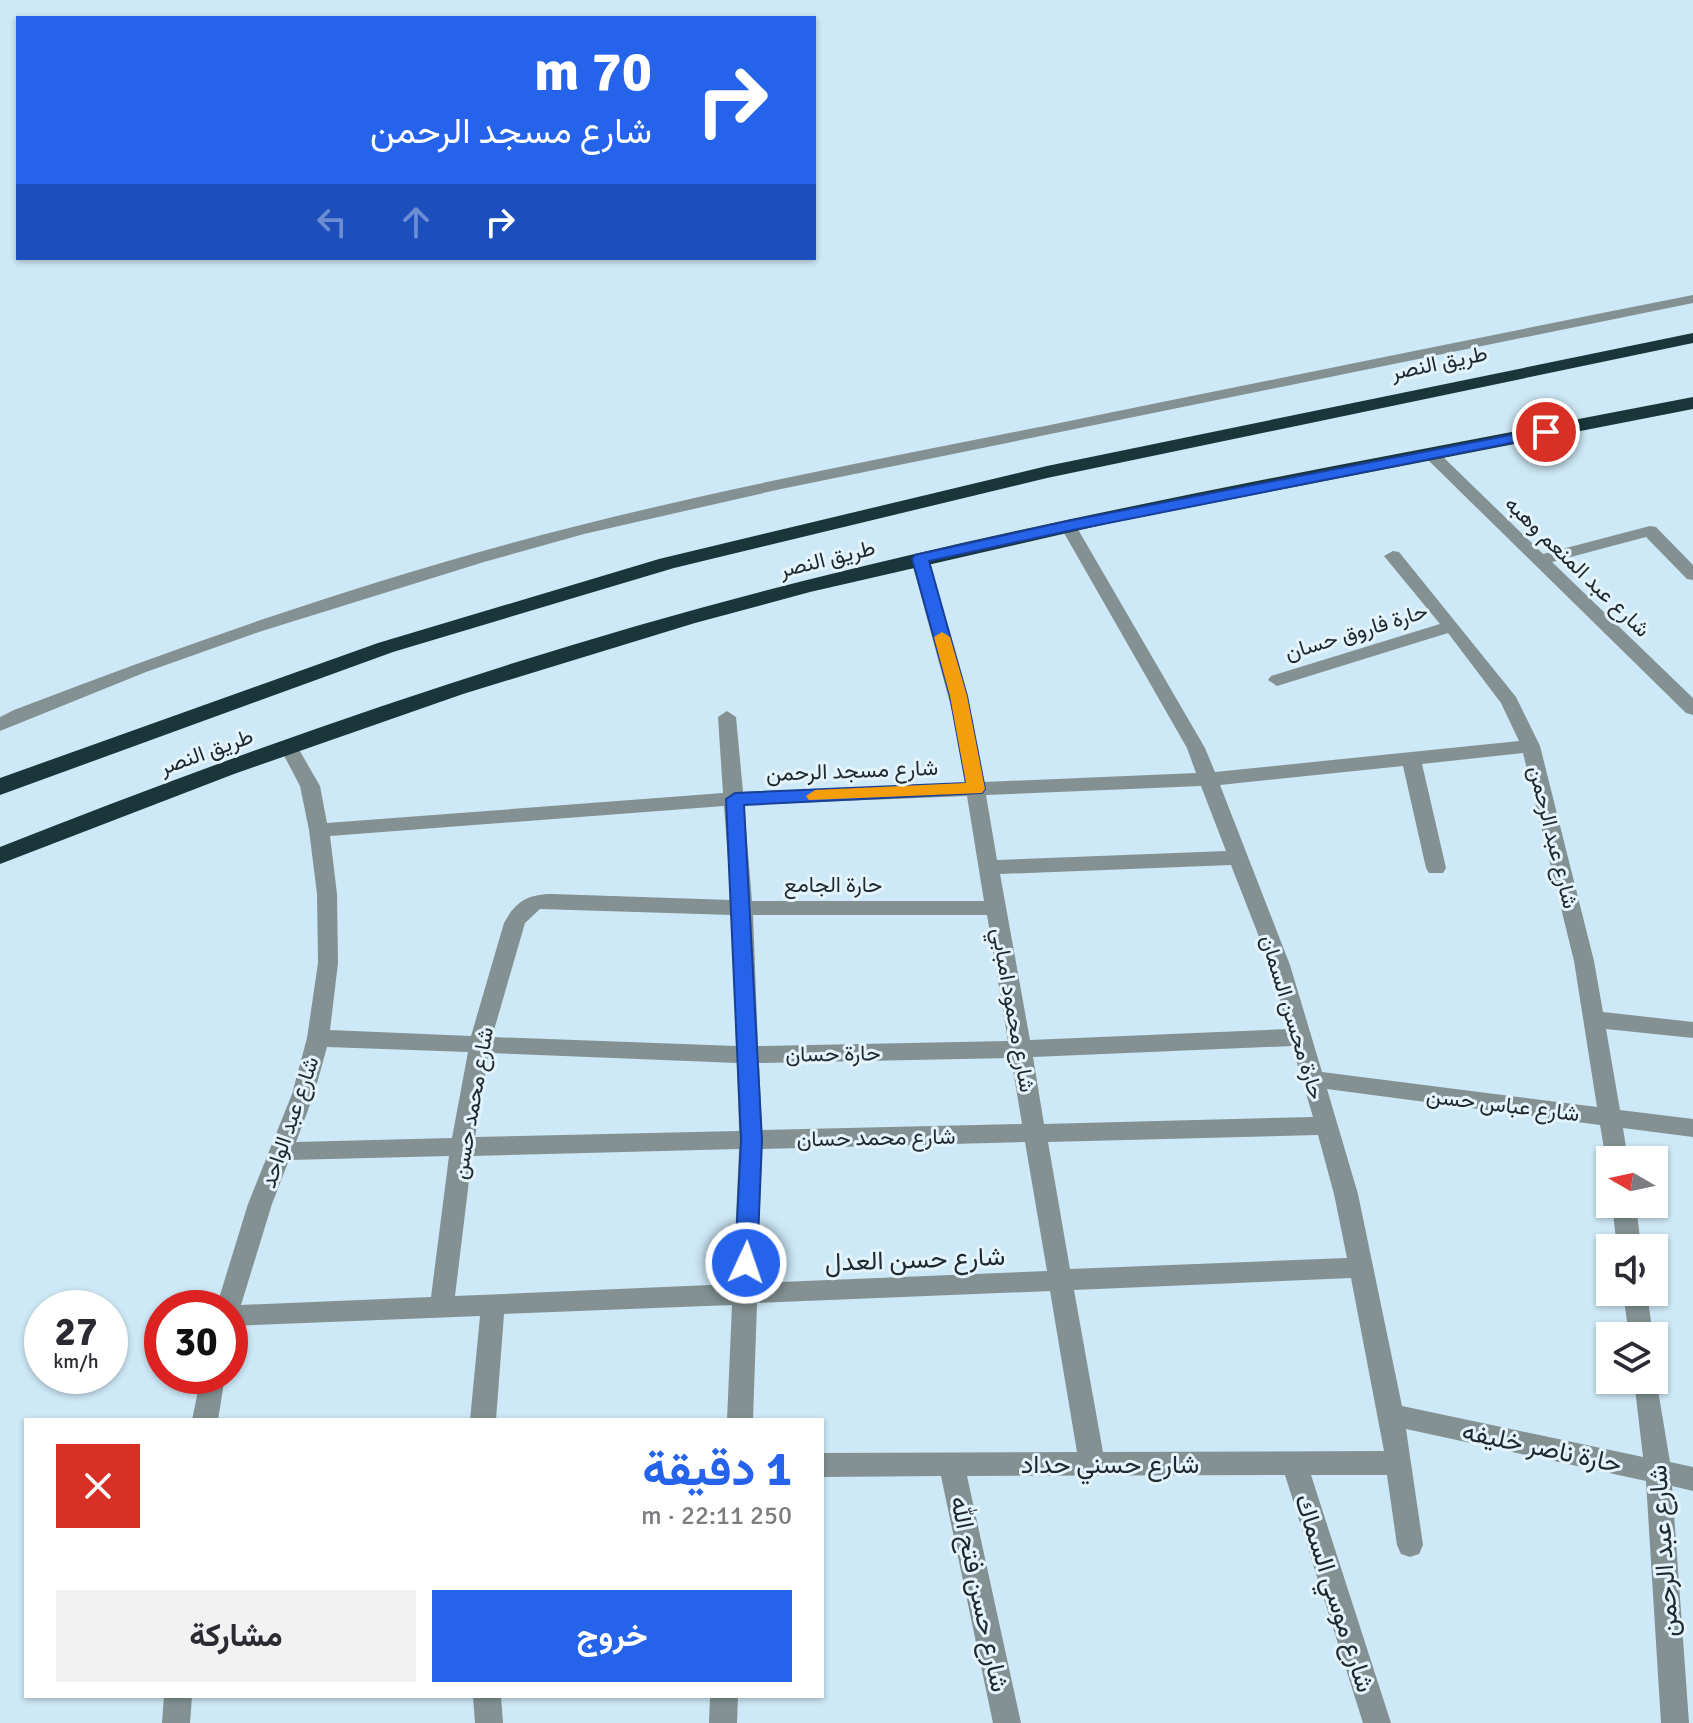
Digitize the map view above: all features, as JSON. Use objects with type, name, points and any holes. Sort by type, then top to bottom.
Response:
[{"type":"highway","name":"طريق النصر","points":[[0,787],[168,722],[389,646],[518,605],[846,515],[1467,380],[1693,338]]},
{"type":"highway","name":"طريق النصر","points":[[0,856],[288,746],[551,659],[678,622],[920,559],[1068,526],[1693,403]]},
{"type":"street","points":[[0,725],[66,696],[256,627],[478,558],[581,530],[781,484],[1693,299]]},
{"type":"street","name":"شارع عبد المنعم وهبه","points":[[1432,455],[1693,709]]},
{"type":"street","name":"حارة محسن السمان","points":[[1068,526],[1196,748],[1280,965],[1362,1267],[1391,1415],[1410,1545]]},
{"type":"street","points":[[1540,560],[1650,531],[1693,575]]},
{"type":"street","name":"شارع عبد الرحمن","points":[[1393,556],[1480,661],[1509,701],[1531,746],[1584,961],[1615,1146]]},
{"type":"street","name":"شارع محمود امبابي","points":[[920,559],[958,696],[976,789],[1092,1464]]},
{"type":"street","name":"حارة فاروق حسان","points":[[1277,680],[1449,627]]},
{"type":"street","points":[[727,717],[742,908],[751,1140],[740,1418]]},
{"type":"street","name":"شارع عبد الواحد","points":[[234,1290],[260,1204],[303,1094],[318,1038],[328,963],[327,894],[319,830],[310,786],[288,746]]},
{"type":"street","name":"شارع مسجد الرحمن","points":[[319,830],[735,799],[1210,779],[1531,746]]},
{"type":"street","points":[[1411,758],[1436,868]]},
{"type":"street","points":[[989,867],[1241,858]]},
{"type":"street","name":"حارة الجامع","points":[[527,906],[552,901],[742,908],[996,908]]},
{"type":"street","name":"شارع محمد حسن","points":[[442,1307],[480,1047],[501,964],[517,917],[527,906]]},
{"type":"street","points":[[1594,1019],[1693,1030]]},
{"type":"street","name":"حارة حسان","points":[[318,1038],[480,1047],[748,1055],[1022,1049],[1301,1037]]},
{"type":"street","name":"شارع عباس حسن","points":[[1313,1079],[1693,1128]]},
{"type":"street","name":"شارع محمد حسان","points":[[281,1151],[1326,1126]]},
{"type":"street","name":"شارع حسن العدل","points":[[248,1315],[1362,1267]]},
{"type":"street","points":[[483,1418],[493,1305]]},
{"type":"street","points":[[205,1418],[210,1394]]},
{"type":"street","name":"شارع عبد الرحمن","points":[[1648,1394],[1658,1472],[1675,1723]]},
{"type":"street","name":"حارة ناصر خليفه","points":[[1391,1415],[1693,1479]]},
{"type":"street","name":"شارع موسي السماك","points":[[1294,1463],[1377,1723]]},
{"type":"street","name":"شارع حسني حداد","points":[[824,1465],[1398,1463]]},
{"type":"street","name":"شارع حسن فتح الله","points":[[952,1465],[1007,1723]]},
{"type":"street","points":[[176,1723],[178,1698]]},
{"type":"street","points":[[487,1698],[489,1723]]},
{"type":"street","points":[[723,1723],[724,1698]]},
{"type":"slow traffic","points":[[815,796],[976,789],[958,696],[942,637]]},
{"type":"route","points":[[746,1263],[751,1140],[735,799],[976,789],[958,696],[920,559],[1068,526],[1546,432]]}]
